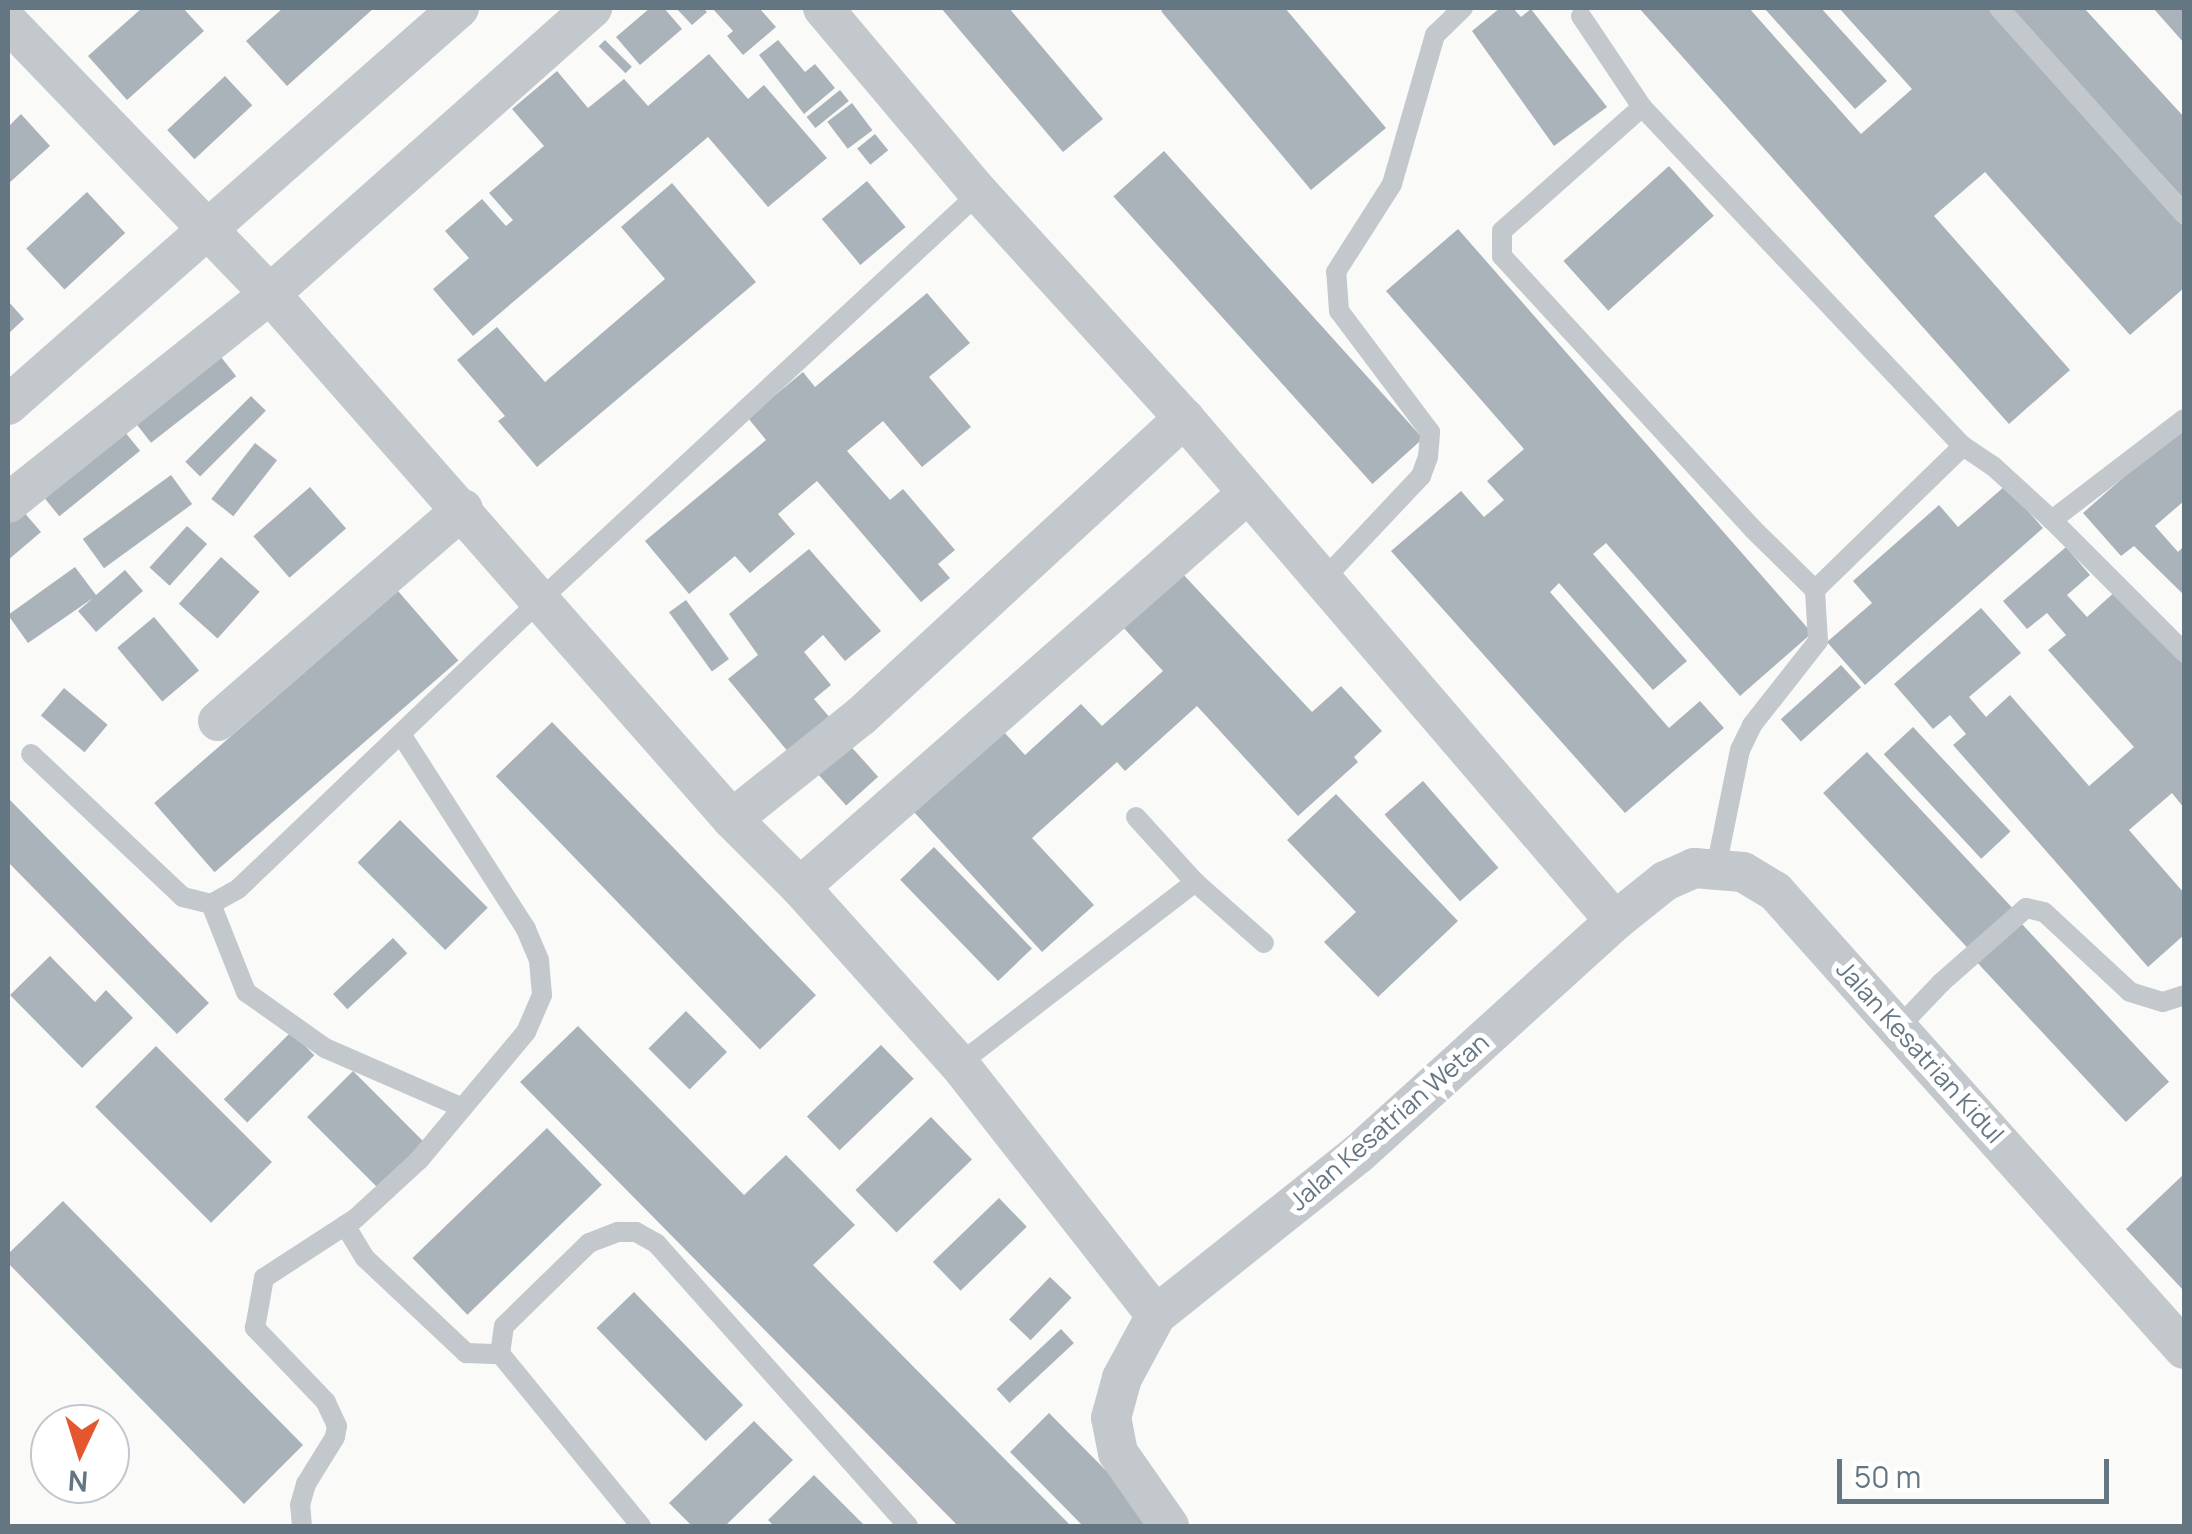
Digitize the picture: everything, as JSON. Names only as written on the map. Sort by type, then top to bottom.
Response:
[{"type":"street","points":[[8,404],[206,226],[459,8]]},
{"type":"street","points":[[8,503],[270,294],[592,8]]},
{"type":"street","points":[[823,8],[979,193],[1184,418],[1616,922],[1666,882],[1694,868],[1716,868]]},
{"type":"street","points":[[8,22],[270,294],[732,818],[800,887],[959,1064],[1156,1315],[1122,1378],[1111,1418],[1118,1453],[1169,1526]]},
{"type":"street","points":[[732,818],[860,717],[1184,418]]},
{"type":"street","points":[[800,887],[1246,494]]},
{"type":"street","points":[[218,722],[463,509]]},
{"type":"street","name":"Jalan Kesatrian Kidul","points":[[1716,868],[1743,872],[1775,892],[2184,1349]]},
{"type":"street","name":"Jalan Kesatrian Wetan","points":[[1156,1315],[1358,1154],[1616,922]]},
{"type":"lane","points":[[1323,580],[1421,476],[1428,457],[1430,432],[1339,311],[1336,272],[1392,184],[1412,104],[1435,36],[1463,8]]},
{"type":"lane","points":[[2000,8],[2184,214]]},
{"type":"lane","points":[[1582,10],[1642,107],[1964,446],[1993,466],[2052,520],[2184,652]]},
{"type":"lane","points":[[1642,107],[1502,231],[1502,256],[1753,529],[1815,590],[1818,641],[1752,725],[1740,750],[1716,868]]},
{"type":"lane","points":[[31,754],[183,897],[211,904],[238,889],[540,600],[979,193]]},
{"type":"lane","points":[[2052,520],[2184,419]]},
{"type":"lane","points":[[1815,590],[1964,446]]},
{"type":"lane","points":[[302,1526],[300,1505],[306,1484],[337,1426],[326,1402],[256,1328],[256,1304],[264,1278],[345,1225],[419,1160],[526,1032],[542,995],[539,960],[526,929],[402,734]]},
{"type":"lane","points":[[1136,816],[1195,882],[1264,943]]},
{"type":"lane","points":[[959,1064],[1195,882]]},
{"type":"lane","points":[[211,904],[246,992],[324,1048],[463,1108]]},
{"type":"lane","points":[[1898,1028],[1942,982],[2026,908],[2044,912],[2130,992],[2163,1002],[2184,994]]},
{"type":"lane","points":[[345,1225],[366,1258],[466,1353],[500,1354]]},
{"type":"lane","points":[[640,1526],[500,1354],[504,1326],[589,1243],[618,1232],[636,1232],[656,1243],[908,1526]]},
{"type":"building","points":[[142,8],[183,8],[204,31],[127,100],[88,56]]},
{"type":"building","points":[[283,8],[374,8],[287,86],[246,41]]},
{"type":"building","points":[[650,8],[664,8],[682,29],[640,65],[616,37]]},
{"type":"building","points":[[676,8],[703,8],[707,12],[692,25]]},
{"type":"building","points":[[712,8],[759,8],[776,27],[743,55],[727,36],[733,31]]},
{"type":"building","points":[[941,8],[1009,8],[1103,119],[1063,152]]},
{"type":"building","points":[[1285,8],[1386,128],[1311,190],[1161,11]]},
{"type":"building","points":[[1500,8],[1513,8],[1521,17],[1531,9],[1607,107],[1554,146],[1472,31]]},
{"type":"building","points":[[1639,8],[1749,8],[1861,134],[1912,89],[1839,8],[1990,8],[2184,227],[2184,288],[2130,335],[1985,172],[1934,216],[2070,370],[2009,424]]},
{"type":"building","points":[[1764,8],[1821,8],[1887,81],[1855,109]]},
{"type":"building","points":[[2009,8],[2084,8],[2184,117],[2184,199]]},
{"type":"building","points":[[2153,8],[2184,8],[2184,43]]},
{"type":"building","points":[[605,40],[632,67],[626,73],[599,46]]},
{"type":"building","points":[[778,40],[805,72],[815,64],[835,88],[804,114],[759,55]]},
{"type":"building","points":[[709,54],[748,99],[764,85],[827,158],[768,207],[708,137],[473,336],[433,289],[469,258],[445,231],[482,199],[506,226],[513,220],[489,193],[544,146],[512,109],[557,71],[588,108],[624,79],[648,106]]},
{"type":"building","points":[[225,76],[252,105],[195,159],[167,130]]},
{"type":"building","points":[[840,90],[849,101],[815,128],[807,117]]},
{"type":"building","points":[[852,103],[872,130],[848,149],[827,122]]},
{"type":"building","points":[[21,114],[50,146],[8,184],[8,127]]},
{"type":"building","points":[[875,134],[888,150],[870,165],[857,148]]},
{"type":"building","points":[[1164,151],[1423,439],[1372,484],[1113,197]]},
{"type":"building","points":[[1669,166],[1714,216],[1608,311],[1563,261]]},
{"type":"building","points":[[867,181],[906,227],[860,265],[822,219]]},
{"type":"building","points":[[672,183],[756,282],[537,467],[498,421],[505,416],[457,360],[497,327],[545,382],[665,279],[621,227]]},
{"type":"building","points":[[87,192],[125,233],[64,290],[26,249]]},
{"type":"building","points":[[1458,229],[1812,633],[1740,696],[1606,543],[1593,554],[1687,661],[1653,690],[1559,583],[1550,592],[1669,728],[1700,701],[1724,728],[1625,813],[1391,551],[1461,491],[1484,517],[1504,500],[1487,481],[1524,449],[1386,291]]},
{"type":"building","points":[[927,293],[970,343],[929,377],[971,427],[922,467],[883,421],[847,451],[890,500],[903,489],[955,550],[938,564],[950,578],[921,602],[817,481],[778,514],[795,534],[750,573],[735,556],[689,594],[645,541],[766,440],[748,418],[803,372],[815,387]]},
{"type":"building","points":[[8,301],[24,319],[8,334]]},
{"type":"building","points":[[214,348],[236,376],[151,443],[129,414]]},
{"type":"building","points":[[251,396],[266,411],[200,477],[185,462]]},
{"type":"building","points":[[2184,424],[2184,501],[2155,526],[2178,552],[2184,546],[2184,595],[2134,546],[2121,556],[2083,513]]},
{"type":"building","points":[[120,426],[140,451],[59,516],[39,491]]},
{"type":"building","points":[[255,443],[277,460],[233,516],[211,499]]},
{"type":"building","points":[[171,475],[192,504],[104,568],[83,539]]},
{"type":"building","points":[[2005,486],[2043,528],[1865,685],[1827,642],[1872,603],[1853,581],[1939,505],[1958,527]]},
{"type":"building","points":[[310,487],[346,529],[289,578],[253,536]]},
{"type":"building","points":[[16,503],[41,532],[8,560],[8,511]]},
{"type":"building","points":[[187,526],[207,544],[170,586],[150,568]]},
{"type":"building","points":[[2066,547],[2090,575],[2067,595],[2087,617],[2118,589],[2184,665],[2184,808],[2172,793],[2129,830],[2184,893],[2184,935],[2148,967],[1953,745],[1966,734],[1950,715],[1933,729],[1894,684],[1981,608],[2021,653],[1969,697],[1986,717],[2010,695],[2089,786],[2134,747],[2048,650],[2066,635],[2047,613],[2027,629],[2003,601]]},
{"type":"building","points":[[809,549],[881,631],[845,661],[823,635],[804,652],[831,685],[814,699],[831,719],[789,753],[728,679],[758,655],[729,614]]},
{"type":"building","points":[[221,557],[260,592],[217,639],[179,604]]},
{"type":"building","points":[[75,567],[96,595],[125,570],[143,591],[96,632],[78,611],[93,598],[28,643],[8,615]]},
{"type":"building","points":[[1180,571],[1312,712],[1341,686],[1382,731],[1354,757],[1358,762],[1298,816],[1197,706],[1125,771],[1117,762],[1032,838],[1094,905],[1042,952],[914,812],[1003,731],[1025,755],[1081,704],[1102,726],[1163,671],[1121,625]]},
{"type":"building","points":[[398,591],[458,660],[215,872],[154,803]]},
{"type":"building","points":[[686,600],[729,659],[712,671],[669,612]]},
{"type":"building","points":[[154,617],[199,671],[162,701],[117,648]]},
{"type":"building","points":[[1841,665],[1861,687],[1801,741],[1781,719]]},
{"type":"building","points":[[64,688],[108,725],[85,752],[41,716]]},
{"type":"building","points":[[552,722],[816,995],[760,1050],[496,776]]},
{"type":"building","points":[[1913,727],[2011,832],[1981,859],[1884,754]]},
{"type":"building","points":[[846,741],[878,777],[846,805],[814,770]]},
{"type":"building","points":[[1867,752],[2014,910],[1970,951],[1823,793]]},
{"type":"building","points":[[1423,781],[1498,868],[1460,901],[1385,814]]},
{"type":"building","points":[[1336,794],[1458,921],[1378,997],[1324,942],[1356,912],[1287,840]]},
{"type":"building","points":[[8,798],[209,1003],[177,1034],[8,862]]},
{"type":"building","points":[[400,820],[488,908],[445,950],[358,862]]},
{"type":"building","points":[[934,847],[1032,948],[998,981],[900,880]]},
{"type":"building","points":[[2021,923],[2169,1082],[2126,1122],[1978,963]]},
{"type":"building","points":[[393,938],[407,953],[347,1009],[333,994]]},
{"type":"building","points":[[50,956],[95,1002],[106,990],[133,1018],[82,1068],[10,995]]},
{"type":"building","points":[[686,1011],[727,1052],[690,1089],[649,1048]]},
{"type":"building","points":[[578,1026],[744,1195],[786,1155],[855,1225],[813,1265],[1071,1526],[958,1526],[520,1082]]},
{"type":"building","points":[[291,1032],[314,1055],[247,1123],[224,1099]]},
{"type":"building","points":[[881,1045],[914,1079],[840,1150],[807,1117]]},
{"type":"building","points":[[156,1046],[272,1162],[211,1223],[95,1107]]},
{"type":"building","points":[[353,1071],[424,1142],[378,1188],[307,1117]]},
{"type":"building","points":[[931,1117],[972,1159],[896,1232],[855,1190]]},
{"type":"building","points":[[547,1128],[602,1185],[467,1315],[412,1258]]},
{"type":"building","points":[[2184,1174],[2184,1291],[2126,1229]]},
{"type":"building","points":[[999,1198],[1027,1227],[961,1291],[933,1262]]},
{"type":"building","points":[[63,1201],[303,1445],[244,1504],[8,1263],[8,1254]]},
{"type":"building","points":[[1050,1277],[1072,1298],[1031,1340],[1009,1319]]},
{"type":"building","points":[[634,1292],[743,1405],[706,1441],[597,1328]]},
{"type":"building","points":[[1061,1329],[1074,1343],[1010,1403],[997,1389]]},
{"type":"building","points":[[1049,1413],[1161,1526],[1083,1526],[1010,1452]]},
{"type":"building","points":[[754,1421],[793,1460],[725,1526],[692,1526],[669,1503]]},
{"type":"building","points":[[814,1475],[865,1526],[774,1526],[768,1520]]}]
